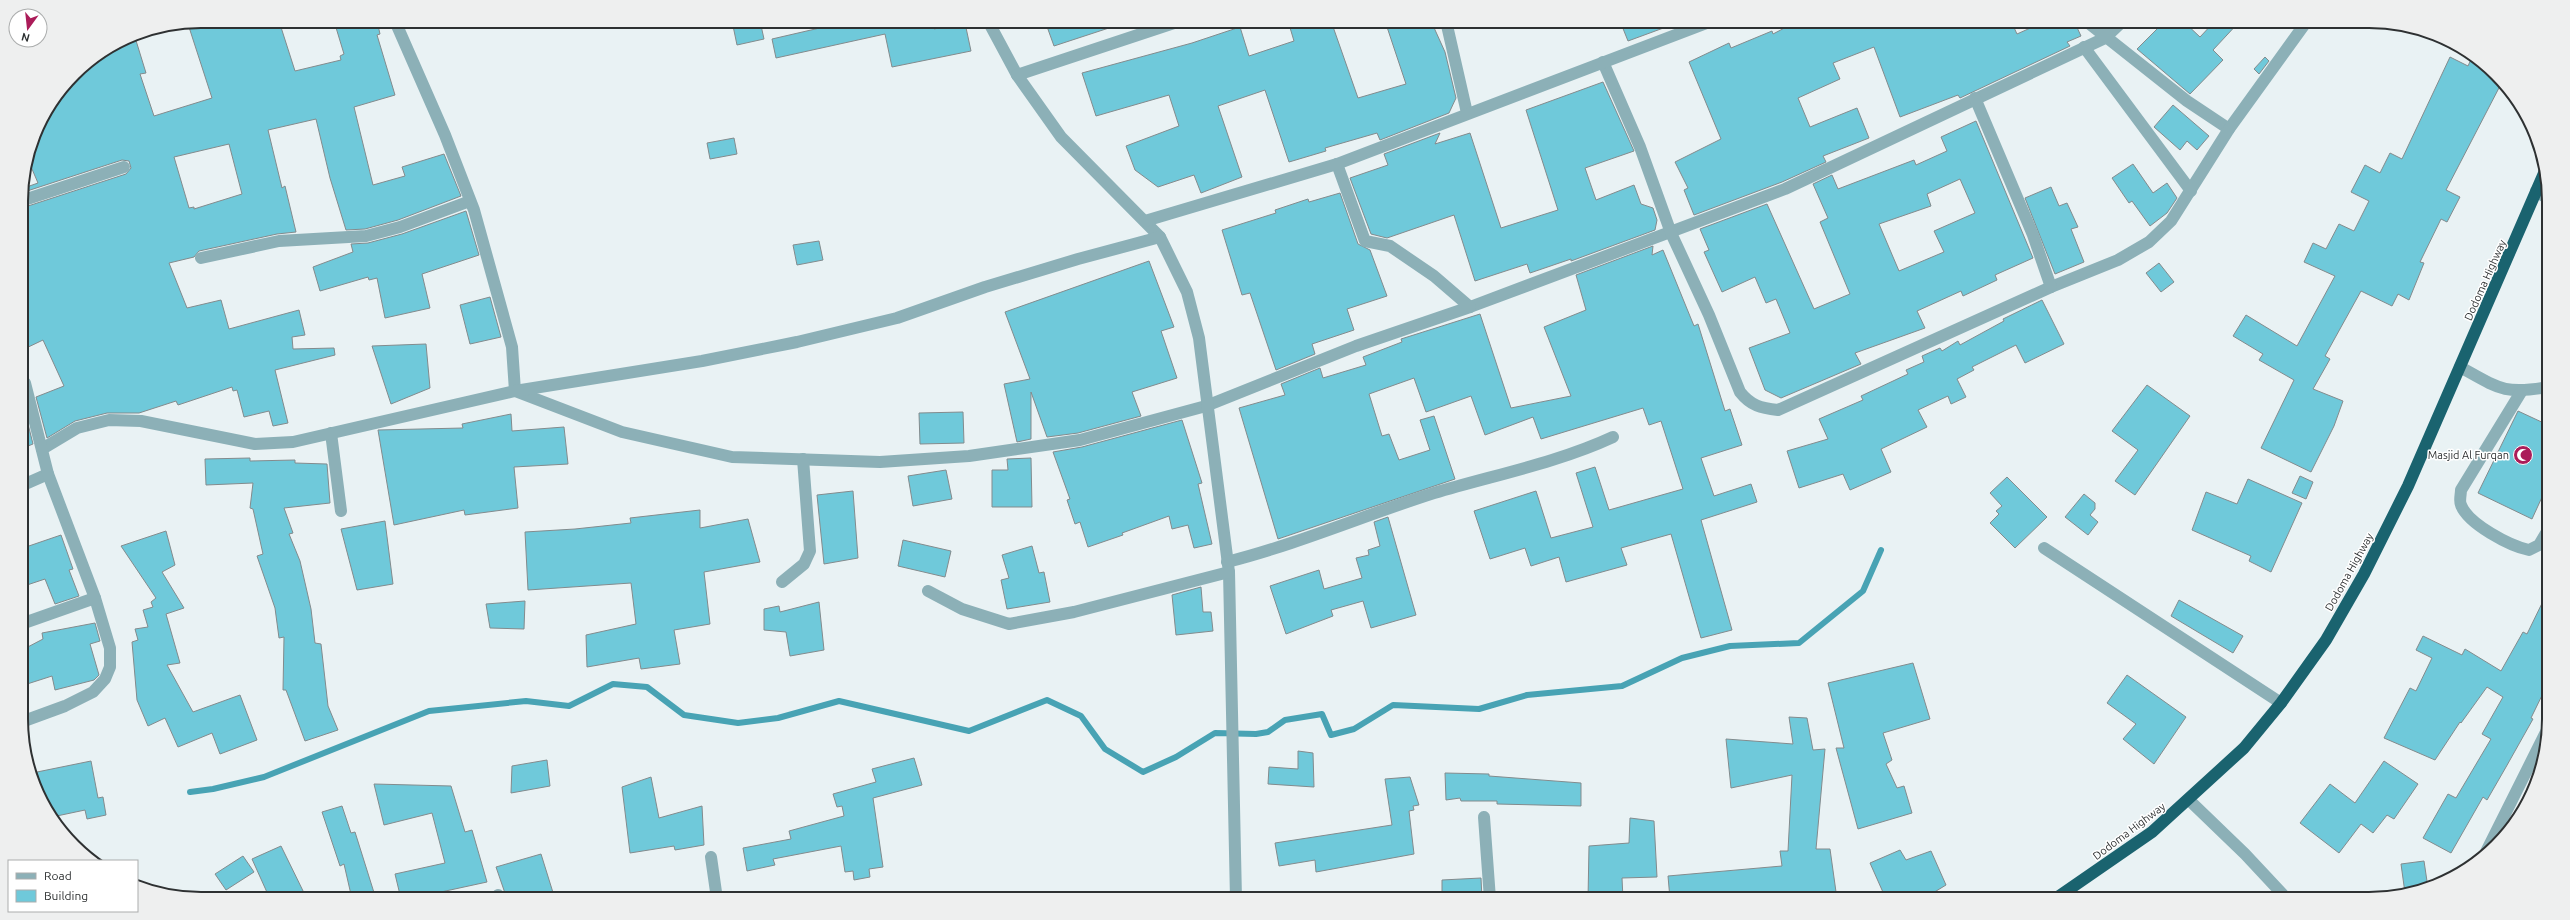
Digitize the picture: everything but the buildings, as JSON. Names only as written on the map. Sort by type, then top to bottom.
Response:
[{"type":"highway","name":"Dodoma Highway","points":[[2065,892],[2152,832],[2189,800],[2244,748],[2280,703],[2326,640],[2364,574],[2408,486],[2541,179]]},
{"type":"street","points":[[398,28],[445,135],[470,201],[512,347],[515,391]]},
{"type":"street","points":[[992,28],[1017,76],[1061,137],[1160,237],[1187,292],[1199,338],[1206,406],[1228,567],[1231,783],[1236,892]]},
{"type":"street","points":[[1017,76],[1159,28]]},
{"type":"street","points":[[1448,28],[1467,113]]},
{"type":"street","points":[[1145,221],[1337,164],[1467,113],[1693,28]]},
{"type":"street","points":[[2094,28],[2187,101],[2229,129]]},
{"type":"street","points":[[515,391],[622,432],[668,444],[732,457],[880,462],[969,456],[1080,440],[1206,406],[1356,346],[1470,307],[1521,286],[1671,233],[1785,189],[1975,98],[2105,38],[2116,28]]},
{"type":"street","points":[[1603,62],[1640,147],[1671,233],[1709,315],[1740,392],[1748,403],[1760,408],[1778,410],[2051,287],[2118,260],[2149,242],[2171,221],[2229,129],[2302,28]]},
{"type":"street","points":[[2084,47],[2191,191]]},
{"type":"street","points":[[1975,98],[2033,235],[2051,287]]},
{"type":"street","points":[[1337,164],[1365,241],[1390,246],[1434,276],[1470,307]]},
{"type":"street","points":[[28,199],[124,167]]},
{"type":"street","points":[[2536,191],[2542,194]]},
{"type":"street","points":[[201,258],[279,241],[366,236],[400,227],[470,201]]},
{"type":"street","points":[[42,449],[77,428],[109,420],[141,421],[255,444],[293,442],[515,391],[702,361],[882,322],[1078,259],[1160,237]]},
{"type":"street","points":[[2460,368],[2499,388],[2521,392],[2542,388]]},
{"type":"street","points":[[2521,392],[2461,490],[2460,504],[2466,515],[2517,547],[2529,550],[2539,545],[2542,540]]},
{"type":"street","points":[[28,395],[48,474],[94,598],[110,648],[110,667],[105,680],[92,692],[79,699],[28,719]]},
{"type":"street","points":[[331,433],[341,511]]},
{"type":"street","points":[[928,591],[962,609],[1010,624],[1074,612],[1228,567],[1407,502],[1492,475],[1583,451],[1614,437]]},
{"type":"street","points":[[782,582],[804,564],[810,551],[802,459]]},
{"type":"street","points":[[28,483],[48,474]]},
{"type":"street","points":[[2044,548],[2280,703]]},
{"type":"street","points":[[28,622],[94,598]]},
{"type":"street","points":[[2493,839],[2539,751]]},
{"type":"street","points":[[2189,800],[2280,892]]},
{"type":"street","points":[[1484,817],[1489,892]]},
{"type":"street","points":[[711,857],[716,892]]},
{"type":"waterway","points":[[190,792],[213,789],[264,777],[429,711],[526,701],[569,706],[613,684],[647,687],[684,715],[738,723],[778,718],[839,701],[969,731],[1047,700],[1081,716],[1105,749],[1143,772],[1176,757],[1215,733],[1256,734],[1268,732],[1285,720],[1322,714],[1331,735],[1354,729],[1393,705],[1479,709],[1527,695],[1622,686],[1682,658],[1730,646],[1799,643],[1863,591],[1881,550]]},
{"type":"place","name":"Masjid Al Furqan","points":[[2523,455]]}]
